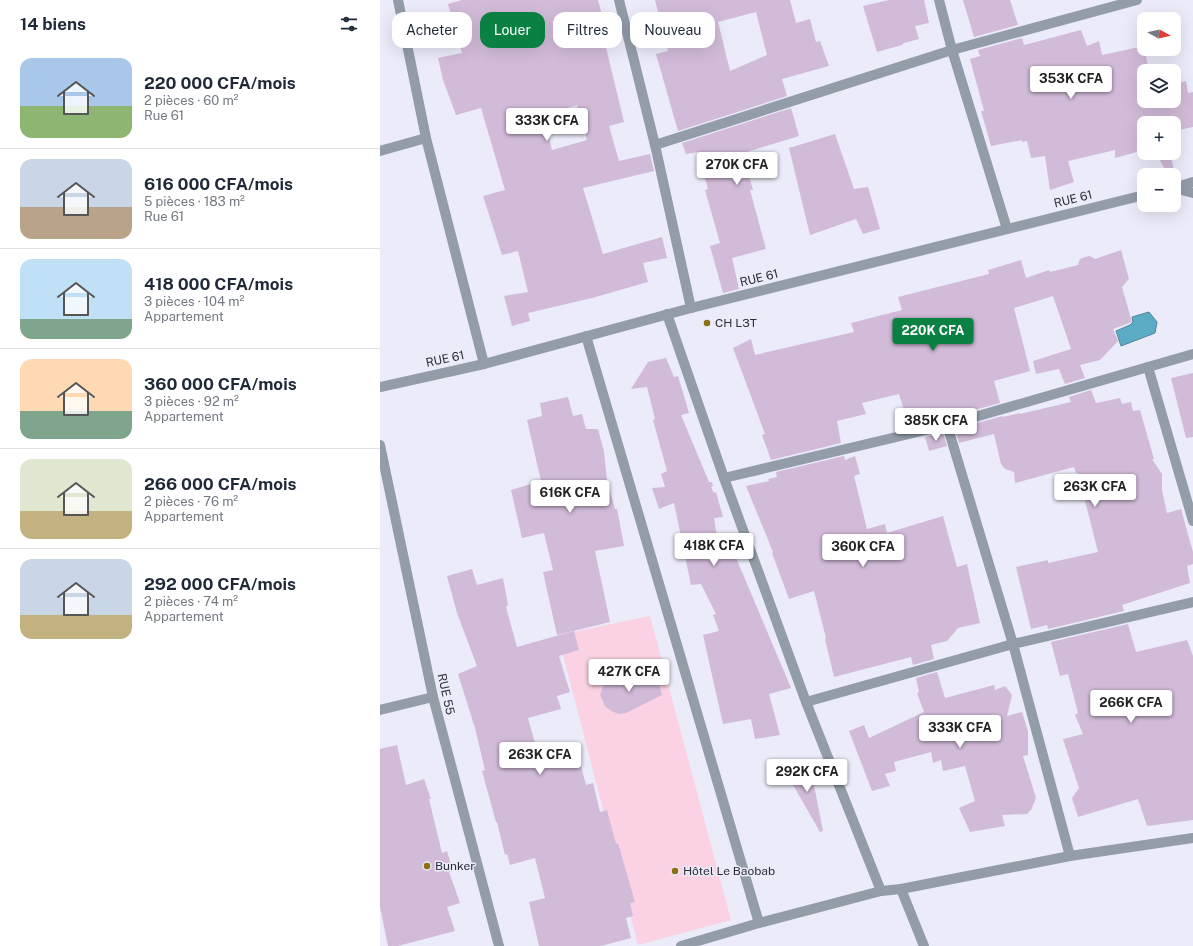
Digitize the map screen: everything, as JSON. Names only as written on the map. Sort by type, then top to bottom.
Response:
[{"type":"street","points":[[398,0],[426,138],[484,364]]},
{"type":"street","points":[[619,0],[655,145],[691,308]]},
{"type":"street","points":[[939,0],[952,50],[1006,229]]},
{"type":"street","points":[[655,145],[952,50],[1137,0]]},
{"type":"street","points":[[380,151],[426,138]]},
{"type":"street","points":[[1181,186],[1193,182]]},
{"type":"street","points":[[1181,190],[1193,193]]},
{"type":"street","name":"RUE 61","points":[[380,387],[484,364],[667,314],[1137,197]]},
{"type":"street","points":[[667,314],[724,478],[806,702],[881,891]]},
{"type":"street","points":[[586,336],[759,923]]},
{"type":"street","points":[[724,478],[947,425],[1193,354]]},
{"type":"street","points":[[1148,367],[1193,521]]},
{"type":"street","points":[[947,425],[1013,644],[1070,856]]},
{"type":"street","name":"RUE 55","points":[[380,445],[433,697],[499,946]]},
{"type":"street","points":[[806,702],[1013,644],[1193,602]]},
{"type":"street","points":[[380,710],[433,697]]},
{"type":"street","points":[[681,946],[759,923],[881,891],[902,889],[1070,856],[1193,838]]},
{"type":"street","points":[[902,889],[924,946]]},
{"type":"shaded area","points":[[650,616],[731,920],[638,945],[558,635]]},
{"type":"water","points":[[1149,312],[1157,322],[1155,333],[1121,346],[1116,331],[1130,325],[1133,322],[1132,317]]},
{"type":"building","points":[[462,0],[598,0],[601,12],[553,12],[553,48],[606,48],[624,122],[609,126],[619,161],[650,154],[654,171],[583,188],[603,254],[662,237],[667,258],[643,263],[648,282],[592,298],[528,313],[530,321],[512,326],[504,296],[528,292],[518,251],[502,255],[483,196],[505,190],[481,108],[456,115],[443,80],[438,58],[462,53],[461,48],[472,48],[472,12],[450,12],[448,4]],"holes":[[[577,105],[587,140],[552,150],[543,115]]]},
{"type":"building","points":[[655,0],[790,0],[796,23],[810,19],[816,42],[820,41],[829,66],[782,79],[787,96],[678,131],[656,54],[668,51],[667,48],[715,48],[715,12],[658,12]],"holes":[[[756,12],[767,55],[730,71],[718,22]]]},
{"type":"building","points":[[889,0],[924,0],[929,23],[915,26],[919,39],[877,52],[863,6]]},
{"type":"building","points":[[963,0],[1010,0],[1018,25],[974,37]]},
{"type":"building","points":[[1081,30],[1087,46],[1099,41],[1102,55],[1137,48],[1137,56],[1146,56],[1148,64],[1137,64],[1137,108],[1181,108],[1181,82],[1186,81],[1188,93],[1193,92],[1193,127],[1181,130],[1181,116],[1137,116],[1137,152],[1115,158],[1115,150],[1068,161],[1074,182],[1050,190],[1045,156],[1031,158],[1027,141],[1022,142],[1022,140],[991,146],[981,111],[984,111],[970,59],[980,56],[978,50],[1022,38],[1024,45]]},
{"type":"building","points":[[791,108],[799,136],[743,153],[753,190],[750,190],[766,249],[732,258],[739,289],[723,293],[710,246],[720,243],[705,190],[708,189],[698,152],[686,154],[682,143]]},
{"type":"building","points":[[835,134],[854,189],[868,187],[880,229],[863,234],[856,219],[810,235],[789,148]]},
{"type":"building","points":[[1160,160],[1172,160],[1173,168],[1164,168]]},
{"type":"building","points":[[1121,250],[1129,279],[1122,287],[1132,322],[1113,329],[1118,341],[1100,360],[1080,365],[1085,378],[1065,384],[1059,369],[1036,374],[1033,361],[1071,349],[1053,296],[1014,308],[1030,371],[994,381],[1000,403],[922,424],[920,419],[908,422],[899,394],[862,403],[866,414],[837,421],[841,443],[771,460],[762,435],[765,434],[733,348],[751,339],[755,355],[854,332],[851,323],[902,310],[898,297],[989,274],[988,270],[1021,260],[1026,278],[1049,270],[1050,272],[1078,265],[1080,259],[1085,257],[1090,256],[1095,259]]},
{"type":"building","points":[[666,358],[674,377],[678,376],[689,413],[681,415],[709,482],[712,482],[713,486],[711,487],[714,493],[716,492],[723,517],[714,518],[720,556],[734,553],[791,688],[769,694],[780,735],[755,739],[751,719],[723,724],[703,635],[719,631],[713,615],[716,614],[701,584],[691,585],[674,503],[659,509],[652,488],[665,487],[661,474],[667,471],[653,420],[655,419],[647,387],[631,389],[648,362]]},
{"type":"building","points":[[1193,373],[1193,437],[1186,438],[1171,378]]},
{"type":"building","points":[[1091,390],[1096,403],[1120,398],[1122,404],[1131,402],[1133,411],[1140,410],[1154,459],[1152,459],[1162,474],[1162,490],[1167,513],[1181,509],[1193,552],[1193,564],[1187,566],[1190,583],[1122,605],[1124,611],[1048,629],[1047,625],[1031,629],[1016,567],[1048,560],[1048,563],[1098,552],[1078,473],[1076,473],[1074,467],[1015,483],[1014,472],[1005,469],[1001,464],[994,434],[959,443],[955,429],[1003,416],[1020,414],[1071,402],[1069,397]]},
{"type":"building","points":[[568,397],[573,416],[582,414],[586,429],[598,429],[604,452],[607,480],[615,509],[617,509],[624,546],[595,551],[610,622],[557,635],[543,572],[553,570],[544,533],[522,538],[511,490],[541,481],[527,420],[542,416],[540,403]]},
{"type":"building","points":[[943,433],[947,446],[929,451],[925,437]]},
{"type":"building","points":[[844,456],[845,460],[855,456],[860,474],[854,476],[867,529],[885,524],[887,533],[943,516],[957,567],[967,564],[980,623],[958,628],[947,641],[931,645],[934,659],[913,665],[911,657],[834,677],[814,591],[789,599],[772,553],[773,552],[746,486],[769,481],[768,479],[777,477],[776,472]]},
{"type":"building","points":[[472,569],[477,585],[503,578],[508,605],[506,607],[517,647],[574,631],[579,650],[559,656],[570,692],[557,696],[561,709],[528,718],[538,754],[575,743],[586,785],[593,783],[600,812],[607,810],[616,844],[618,843],[635,902],[630,903],[633,916],[626,918],[631,938],[601,946],[539,946],[529,902],[545,898],[535,858],[510,865],[507,854],[505,855],[482,771],[485,770],[475,728],[458,674],[477,666],[457,613],[447,576]]},
{"type":"building","points":[[1128,624],[1136,652],[1187,640],[1193,656],[1193,820],[1147,826],[1138,799],[1078,817],[1072,798],[1079,788],[1063,739],[1083,734],[1075,715],[1078,713],[1068,674],[1060,676],[1051,642]]},
{"type":"building","points":[[937,672],[945,698],[994,685],[995,690],[1005,686],[1012,695],[1007,716],[1022,712],[1028,731],[1028,755],[1023,756],[1036,798],[1031,810],[1027,814],[1002,815],[1005,826],[970,832],[959,808],[975,801],[965,766],[943,771],[941,760],[933,763],[931,752],[894,762],[896,771],[885,774],[890,786],[872,791],[849,731],[864,725],[869,738],[924,712],[917,693],[919,692],[916,678]]},
{"type":"building","points":[[616,674],[631,676],[637,681],[657,677],[662,695],[626,713],[619,714],[611,711],[605,706],[600,695],[604,684],[609,678]]},
{"type":"building","points":[[397,745],[406,785],[424,779],[431,799],[429,799],[442,853],[447,851],[453,871],[449,872],[460,903],[447,907],[455,931],[398,946],[388,946],[380,907],[380,749]]},
{"type":"building","points":[[810,765],[823,831],[820,832],[788,776]]},
{"type":"place","name":"CH L3T","points":[[707,323]]},
{"type":"place","name":"Bunker","points":[[427,866]]},
{"type":"place","name":"Hôtel Le Baobab","points":[[675,871]]}]
